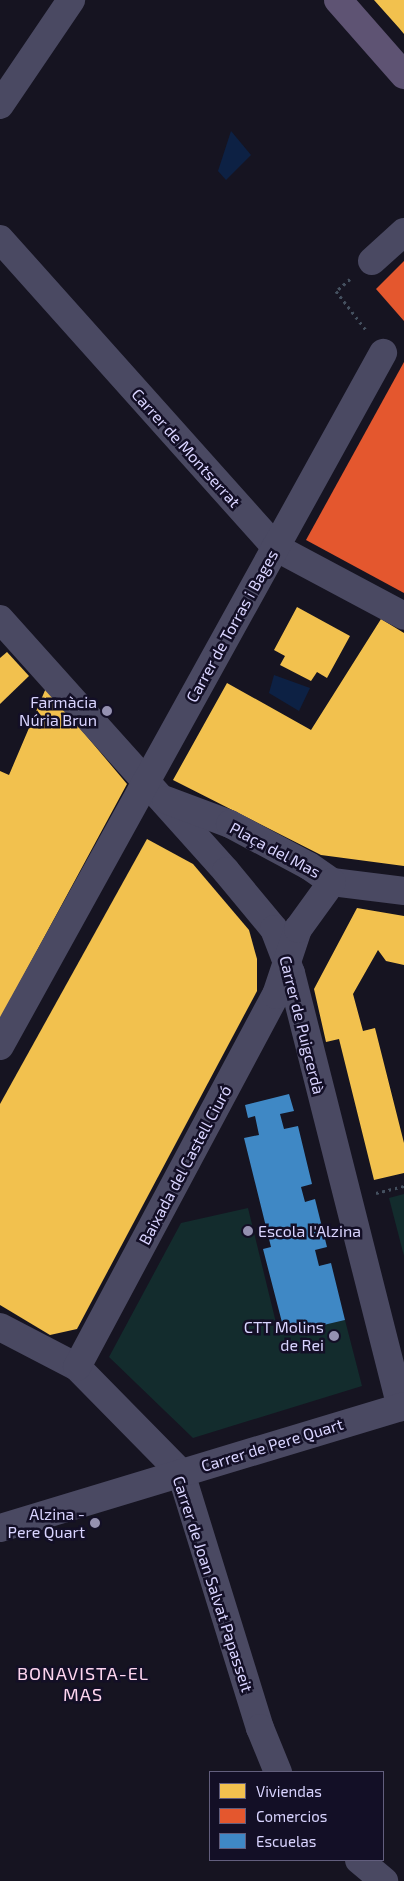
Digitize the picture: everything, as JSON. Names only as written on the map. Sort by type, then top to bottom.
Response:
[{"type":"main road","points":[[338,0],[404,76]]},
{"type":"street","points":[[0,105],[71,0]]},
{"type":"street","points":[[372,261],[404,232]]},
{"type":"street","name":"Carrer de Montserrat","points":[[0,239],[275,547],[404,616]]},
{"type":"street","name":"Carrer de Torras i Bages","points":[[0,1046],[154,791],[275,547],[383,353]]},
{"type":"street","name":"Carrer de Puigcerdà","points":[[0,619],[154,791],[274,930],[287,959],[402,1406]]},
{"type":"street","name":"Plaça del Mas","points":[[154,791],[230,824],[310,866],[332,882],[298,929],[287,959]]},
{"type":"street","points":[[332,882],[404,891]]},
{"type":"street","name":"Baixada del Castell Ciuró","points":[[77,1368],[276,995],[287,959]]},
{"type":"street","name":"Carrer de Joan Salvat Papasseit","points":[[0,1327],[77,1368],[181,1473],[260,1728],[278,1771]]},
{"type":"street","name":"Carrer de Pere Quart","points":[[0,1528],[402,1406]]},
{"type":"street","points":[[360,1861],[384,1881]]},
{"type":"path","points":[[372,261],[336,291],[383,353]]},
{"type":"green space","points":[[404,1194],[404,1256],[389,1198]]},
{"type":"green space","points":[[248,1208],[279,1335],[345,1320],[362,1386],[193,1438],[109,1357],[181,1223]]},
{"type":"water","points":[[231,131],[251,155],[226,180],[218,171]]},
{"type":"water","points":[[274,675],[310,688],[299,711],[269,693]]},
{"type":"building: Viviendas","points":[[374,0],[404,0],[404,34],[399,28]]},
{"type":"building: Viviendas","points":[[297,607],[350,636],[327,678],[317,672],[311,681],[280,665],[285,656],[274,650]]},
{"type":"building: Viviendas","points":[[381,619],[404,633],[404,866],[321,855],[173,780],[227,683],[311,730]]},
{"type":"building: Viviendas","points":[[7,652],[29,676],[0,704],[0,658]]},
{"type":"building: Viviendas","points":[[46,688],[127,784],[0,1019],[0,771],[9,775]]},
{"type":"building: Viviendas","points":[[147,839],[193,864],[249,930],[257,959],[257,991],[77,1329],[50,1335],[0,1305],[0,1104]]},
{"type":"building: Viviendas","points":[[357,908],[404,916],[404,965],[386,961],[378,950],[353,994],[363,1031],[375,1028],[404,1143],[404,1173],[374,1180],[339,1039],[326,1042],[314,989]]},
{"type":"building: Comercios","points":[[404,261],[404,321],[376,289]]},
{"type":"building: Comercios","points":[[404,362],[404,593],[306,540]]},
{"type":"building: Escuelas","name":"Escola l'Alzina","points":[[289,1094],[294,1111],[280,1114],[284,1129],[298,1126],[312,1184],[301,1187],[305,1202],[315,1199],[327,1247],[315,1250],[319,1266],[331,1263],[345,1320],[285,1334],[263,1249],[271,1247],[244,1138],[259,1135],[255,1116],[248,1118],[245,1105]]},
{"type":"place","name":"Farmàcia Núria Brun","points":[[107,711]]},
{"type":"place","name":"Escola l'Alzina","points":[[248,1231]]},
{"type":"place","name":"CTT Molins de Rei","points":[[334,1336]]},
{"type":"place","name":"Alzina - Pere Quart","points":[[95,1523]]},
{"type":"district","name":"BONAVISTA-EL MAS","points":[[83,1684]]}]
